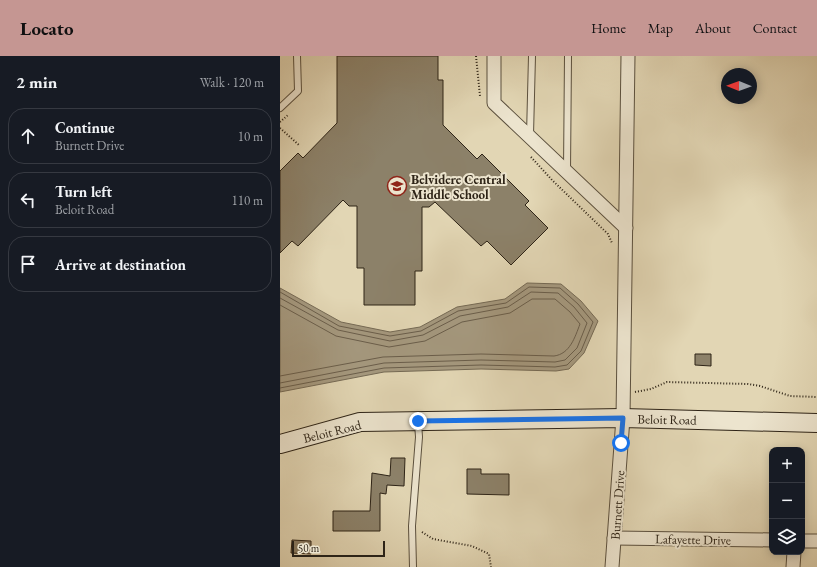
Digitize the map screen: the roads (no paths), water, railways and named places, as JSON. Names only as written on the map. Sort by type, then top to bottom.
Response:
[{"type":"main road","name":"Beloit Road","points":[[280,444],[360,422],[623,418],[817,423]]},
{"type":"street","points":[[494,56],[494,103],[626,228]]},
{"type":"street","name":"Burnett Drive","points":[[612,567],[623,418],[628,56]]},
{"type":"street","name":"Lafayette Drive","points":[[614,538],[769,540]]},
{"type":"street","points":[[805,541],[817,541]]},
{"type":"street","points":[[794,555],[794,567]]},
{"type":"lane","points":[[280,108],[298,91],[297,56]]},
{"type":"lane","points":[[530,137],[532,56]]},
{"type":"lane","points":[[566,172],[568,56]]},
{"type":"lane","points":[[413,567],[412,526],[418,421]]},
{"type":"water","points":[[527,283],[561,284],[581,301],[598,321],[584,353],[569,369],[556,371],[481,369],[384,372],[280,392],[280,288],[341,322],[390,332],[420,327],[457,307],[505,299]]},
{"type":"place","name":"Belvidere Central Middle School","points":[[397,186]]}]
